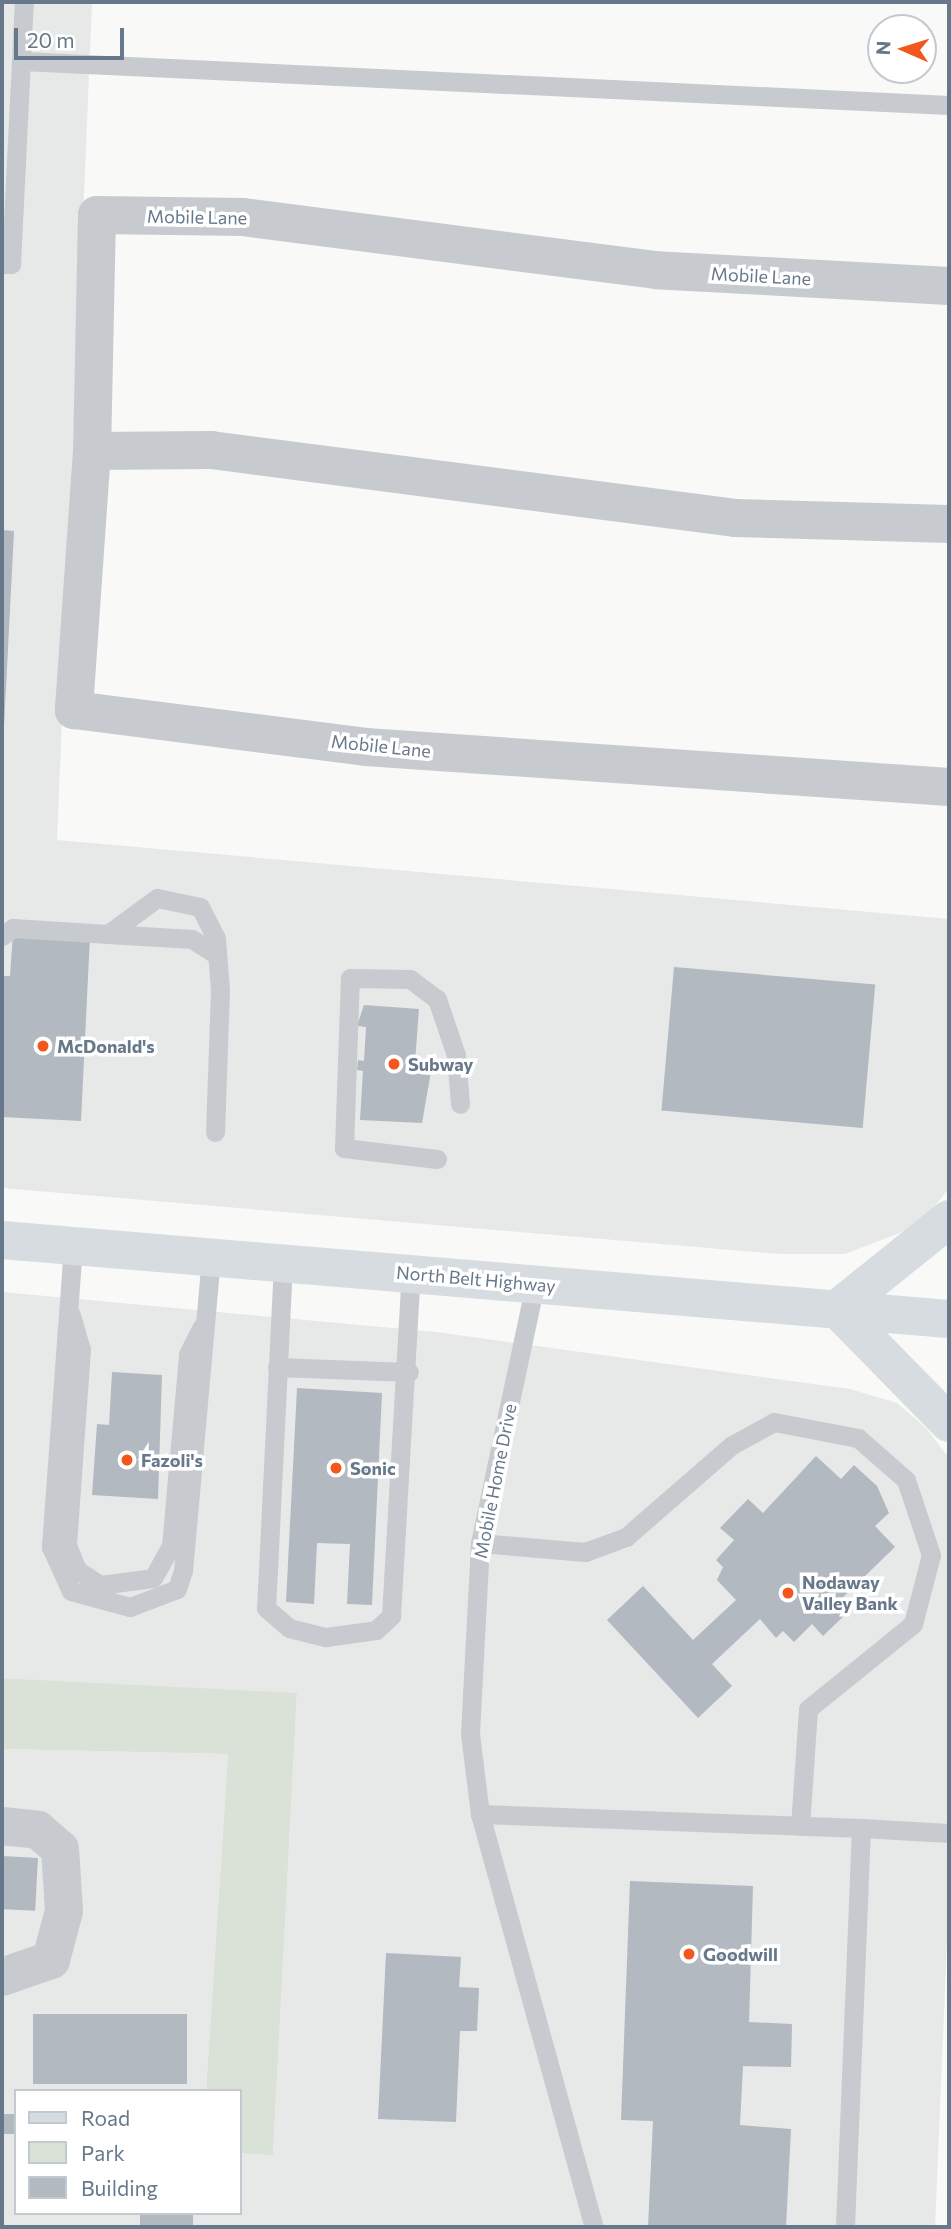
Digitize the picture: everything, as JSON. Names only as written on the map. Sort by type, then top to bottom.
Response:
[{"type":"main road","points":[[949,1219],[837,1309],[949,1423]]},
{"type":"main road","name":"North Belt Highway","points":[[2,1240],[949,1319]]},
{"type":"street","name":"Mobile Lane","points":[[949,286],[656,271],[244,217],[97,215],[92,451],[74,710],[366,747],[949,787]]},
{"type":"street","points":[[92,451],[211,450],[735,517],[949,524]]},
{"type":"street","points":[[2,1826],[38,1830],[60,1849],[64,1911],[51,1960],[2,1977]]},
{"type":"lane","points":[[2,264],[11,264],[24,2]]},
{"type":"lane","points":[[22,61],[949,104]]},
{"type":"lane","points":[[108,934],[157,898],[180,898],[200,906],[216,938],[215,1132]]},
{"type":"lane","points":[[2,936],[13,928],[192,939],[217,955]]},
{"type":"lane","points":[[437,1158],[344,1148],[350,978],[410,979],[437,999],[456,1055],[460,1104]]},
{"type":"lane","points":[[73,1246],[51,1547],[71,1591],[130,1607],[177,1589],[183,1571],[211,1257]]},
{"type":"lane","points":[[283,1263],[266,1608],[289,1628],[326,1637],[376,1630],[391,1616],[409,1372],[411,1274]]},
{"type":"lane","name":"Mobile Home Drive","points":[[536,1284],[480,1543],[470,1734],[480,1814],[594,2227]]},
{"type":"lane","points":[[68,1304],[81,1349],[67,1545],[77,1570],[100,1585],[153,1578],[171,1546],[188,1354],[206,1318]]},
{"type":"lane","points":[[277,1367],[409,1372]]},
{"type":"lane","points":[[480,1543],[585,1552],[626,1537],[732,1445],[774,1422],[858,1438],[906,1480],[931,1555],[913,1624],[808,1709],[800,1826]]},
{"type":"lane","points":[[480,1814],[949,1833]]},
{"type":"lane","points":[[845,2227],[861,1828]]},
{"type":"shaded area","points":[[2,2],[92,2],[57,840],[949,919],[949,1188],[920,1225],[845,1254],[779,1254],[2,1188]]},
{"type":"shaded area","points":[[2,1292],[436,1332],[850,1389],[897,1403],[926,1428],[949,1458],[949,1893],[935,2227],[2,2227],[2,1749],[228,1754],[206,2089],[14,2089],[14,2215],[242,2215],[242,2153],[273,2154],[297,1694],[2,1678]]},
{"type":"green space","points":[[2,1678],[297,1693],[273,2155],[242,2153],[242,2089],[206,2089],[228,1754],[2,1749]]},
{"type":"building","points":[[2,530],[14,531],[4,727],[2,727]]},
{"type":"building","name":"McDonald's","points":[[13,933],[90,936],[81,1121],[2,1117],[2,976],[10,976]]},
{"type":"building","points":[[674,967],[875,985],[863,1128],[661,1110]]},
{"type":"building","name":"Subway","points":[[364,1005],[419,1009],[415,1062],[432,1066],[422,1123],[360,1120],[363,1071],[357,1070],[358,1060],[364,1061],[366,1027],[357,1026]]},
{"type":"building","name":"Fazoli's","points":[[112,1372],[162,1375],[158,1499],[92,1495],[97,1424],[109,1425]]},
{"type":"building","name":"Sonic","points":[[297,1388],[382,1393],[372,1605],[347,1604],[350,1544],[317,1543],[314,1604],[286,1602]]},
{"type":"building","name":"Nodaway Valley Bank","points":[[816,1456],[841,1479],[854,1465],[877,1486],[889,1513],[875,1526],[895,1547],[836,1604],[846,1614],[823,1636],[812,1624],[794,1642],[783,1631],[776,1638],[760,1619],[712,1664],[732,1686],[698,1718],[607,1620],[643,1586],[693,1640],[736,1600],[717,1580],[723,1567],[716,1560],[734,1540],[720,1528],[748,1499],[763,1513]]},
{"type":"building","points":[[2,1856],[38,1858],[35,1911],[2,1909]]},
{"type":"building","name":"Goodwill","points":[[630,1881],[753,1886],[749,2022],[792,2024],[791,2067],[743,2066],[740,2125],[791,2129],[786,2227],[648,2227],[653,2121],[621,2120]]},
{"type":"building","points":[[386,1953],[461,1957],[459,1987],[479,1988],[477,2031],[460,2031],[456,2122],[378,2119]]},
{"type":"building","points":[[33,2014],[187,2014],[187,2084],[33,2084]]},
{"type":"building","points":[[2,2114],[14,2114],[14,2134],[2,2134]]},
{"type":"building","points":[[140,2215],[193,2215],[193,2227],[140,2227]]},
{"type":"place","name":"McDonald's","points":[[43,1046]]},
{"type":"place","name":"Subway","points":[[394,1064]]},
{"type":"place","name":"Fazoli's","points":[[127,1460]]},
{"type":"place","name":"Sonic","points":[[336,1468]]},
{"type":"place","name":"Nodaway Valley Bank","points":[[788,1593]]},
{"type":"place","name":"Goodwill","points":[[689,1954]]}]
